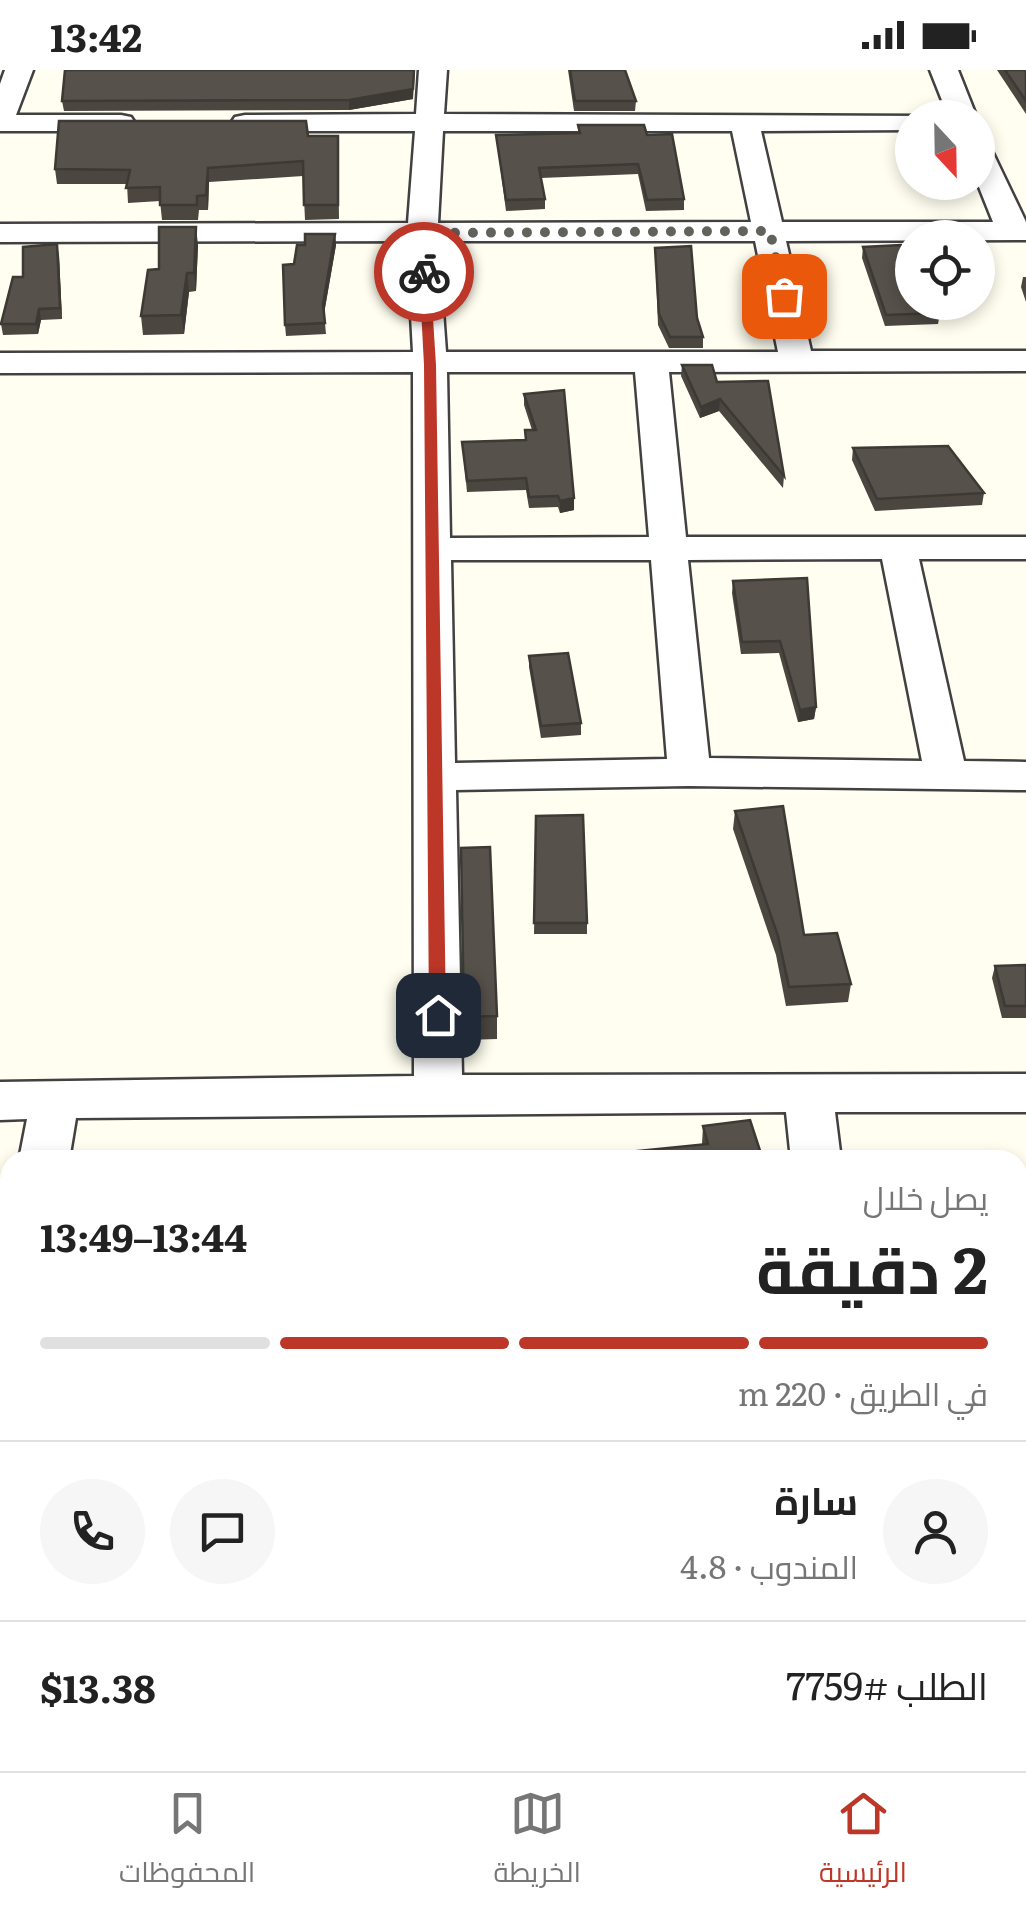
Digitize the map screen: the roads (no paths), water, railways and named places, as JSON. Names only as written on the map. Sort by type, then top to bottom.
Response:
[{"type":"street","points":[[18,70],[0,121],[156,123]]},
{"type":"street","points":[[433,70],[422,233],[430,365],[438,1094]]},
{"type":"street","points":[[944,70],[956,100]]},
{"type":"street","points":[[745,122],[797,362]]},
{"type":"street","points":[[215,123],[895,122]]},
{"type":"street","points":[[0,233],[1019,230],[995,184]]},
{"type":"street","points":[[0,363],[1026,361]]},
{"type":"street","points":[[651,364],[689,772]]},
{"type":"street","points":[[898,547],[946,776]]},
{"type":"street","points":[[433,549],[1026,548]]},
{"type":"street","points":[[435,777],[689,772],[1026,776]]},
{"type":"street","points":[[0,1101],[438,1094],[1026,1093]]},
{"type":"street","points":[[808,1094],[815,1150]]},
{"type":"street","points":[[46,1150],[55,1101]]}]
